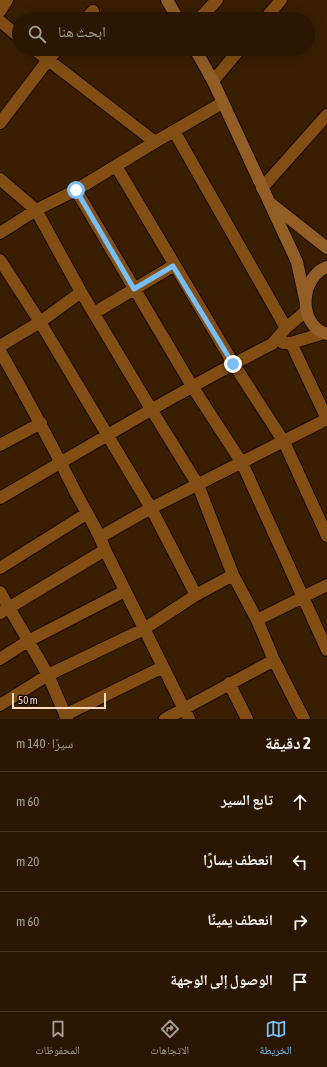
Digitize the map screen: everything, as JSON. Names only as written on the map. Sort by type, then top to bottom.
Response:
[{"type":"main road","points":[[167,0],[174,12]]},
{"type":"main road","points":[[199,56],[213,81],[222,104],[267,201],[297,262],[306,311],[313,324],[326,333]]},
{"type":"main road","points":[[267,201],[327,248]]},
{"type":"main road","points":[[305,299],[307,286],[314,275],[327,267]]},
{"type":"street","points":[[0,11],[7,0]]},
{"type":"street","points":[[206,12],[217,0]]},
{"type":"street","points":[[271,12],[281,0]]},
{"type":"street","points":[[0,22],[12,31]]},
{"type":"street","points":[[43,56],[155,142]]},
{"type":"street","points":[[0,124],[52,56]]},
{"type":"street","points":[[213,81],[234,56]]},
{"type":"street","points":[[0,233],[36,210],[76,190],[155,142],[222,104]]},
{"type":"street","points":[[262,188],[327,115]]},
{"type":"street","points":[[174,131],[286,328]]},
{"type":"street","points":[[116,166],[173,266],[233,364],[284,442],[327,536]]},
{"type":"street","points":[[0,179],[36,210],[81,292],[198,485],[233,575],[257,620],[274,660],[304,719]]},
{"type":"street","points":[[76,190],[192,386],[242,463],[327,650]]},
{"type":"street","points":[[0,260],[40,322],[107,437],[151,508],[196,595]]},
{"type":"street","points":[[94,313],[173,266]]},
{"type":"street","points":[[0,346],[40,322],[81,292]]},
{"type":"street","points":[[0,498],[107,437],[151,409],[272,344],[286,328],[306,311]]},
{"type":"street","points":[[272,344],[290,343],[326,333]]},
{"type":"street","points":[[100,537],[151,508],[327,419],[290,343]]},
{"type":"street","points":[[0,351],[41,423],[86,514],[100,537],[144,630],[187,714]]},
{"type":"street","points":[[0,445],[41,423]]},
{"type":"street","points":[[0,568],[86,514]]},
{"type":"street","points":[[4,610],[105,550]]},
{"type":"street","points":[[0,704],[48,675],[144,630],[196,595],[233,575]]},
{"type":"street","points":[[257,620],[327,585]]},
{"type":"street","points":[[0,659],[28,641],[125,591]]},
{"type":"street","points":[[0,592],[4,610],[28,641],[48,675],[66,717],[163,667]]},
{"type":"street","points":[[166,719],[187,714],[229,683],[274,660]]},
{"type":"street","points":[[229,683],[247,719]]},
{"type":"route","points":[[76,190],[134,289],[173,266],[233,364]]}]
